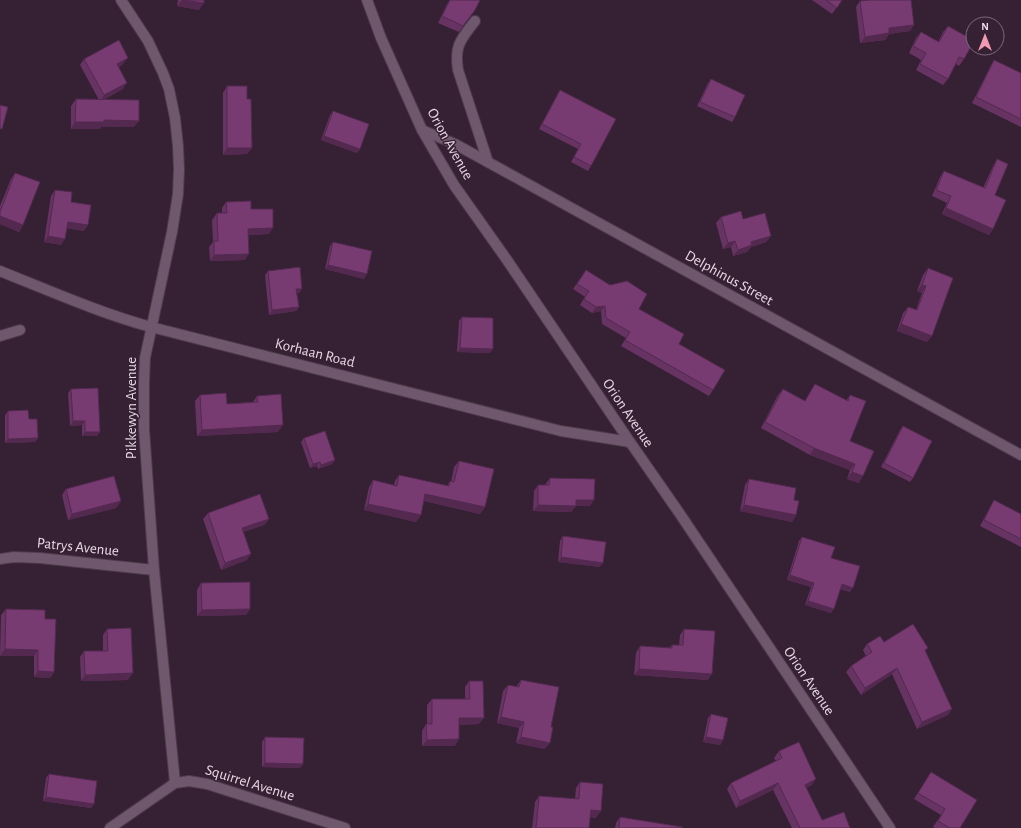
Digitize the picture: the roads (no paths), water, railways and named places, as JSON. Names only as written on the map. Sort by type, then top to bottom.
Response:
[{"type":"street","name":"Pikkewyn Avenue","points":[[122,0],[148,41],[163,73],[169,89],[175,118],[178,146],[179,169],[177,202],[145,358],[144,399],[144,429],[154,570],[175,783]]},
{"type":"street","name":"Orion Avenue","points":[[367,0],[381,38],[422,130],[454,185],[507,260],[684,520],[890,828]]},
{"type":"street","points":[[475,21],[462,38],[457,50],[456,59],[458,70],[488,162]]},
{"type":"street","name":"Delphinus Street","points":[[422,130],[455,144],[1021,455]]},
{"type":"street","name":"Korhaan Road","points":[[0,271],[89,306],[151,327],[561,431],[630,442]]},
{"type":"street","points":[[0,336],[20,330]]},
{"type":"street","name":"Patrys Avenue","points":[[0,558],[40,558],[154,570]]},
{"type":"street","name":"Squirrel Avenue","points":[[175,783],[189,781],[207,784],[345,828]]},
{"type":"street","points":[[110,828],[175,783]]}]
